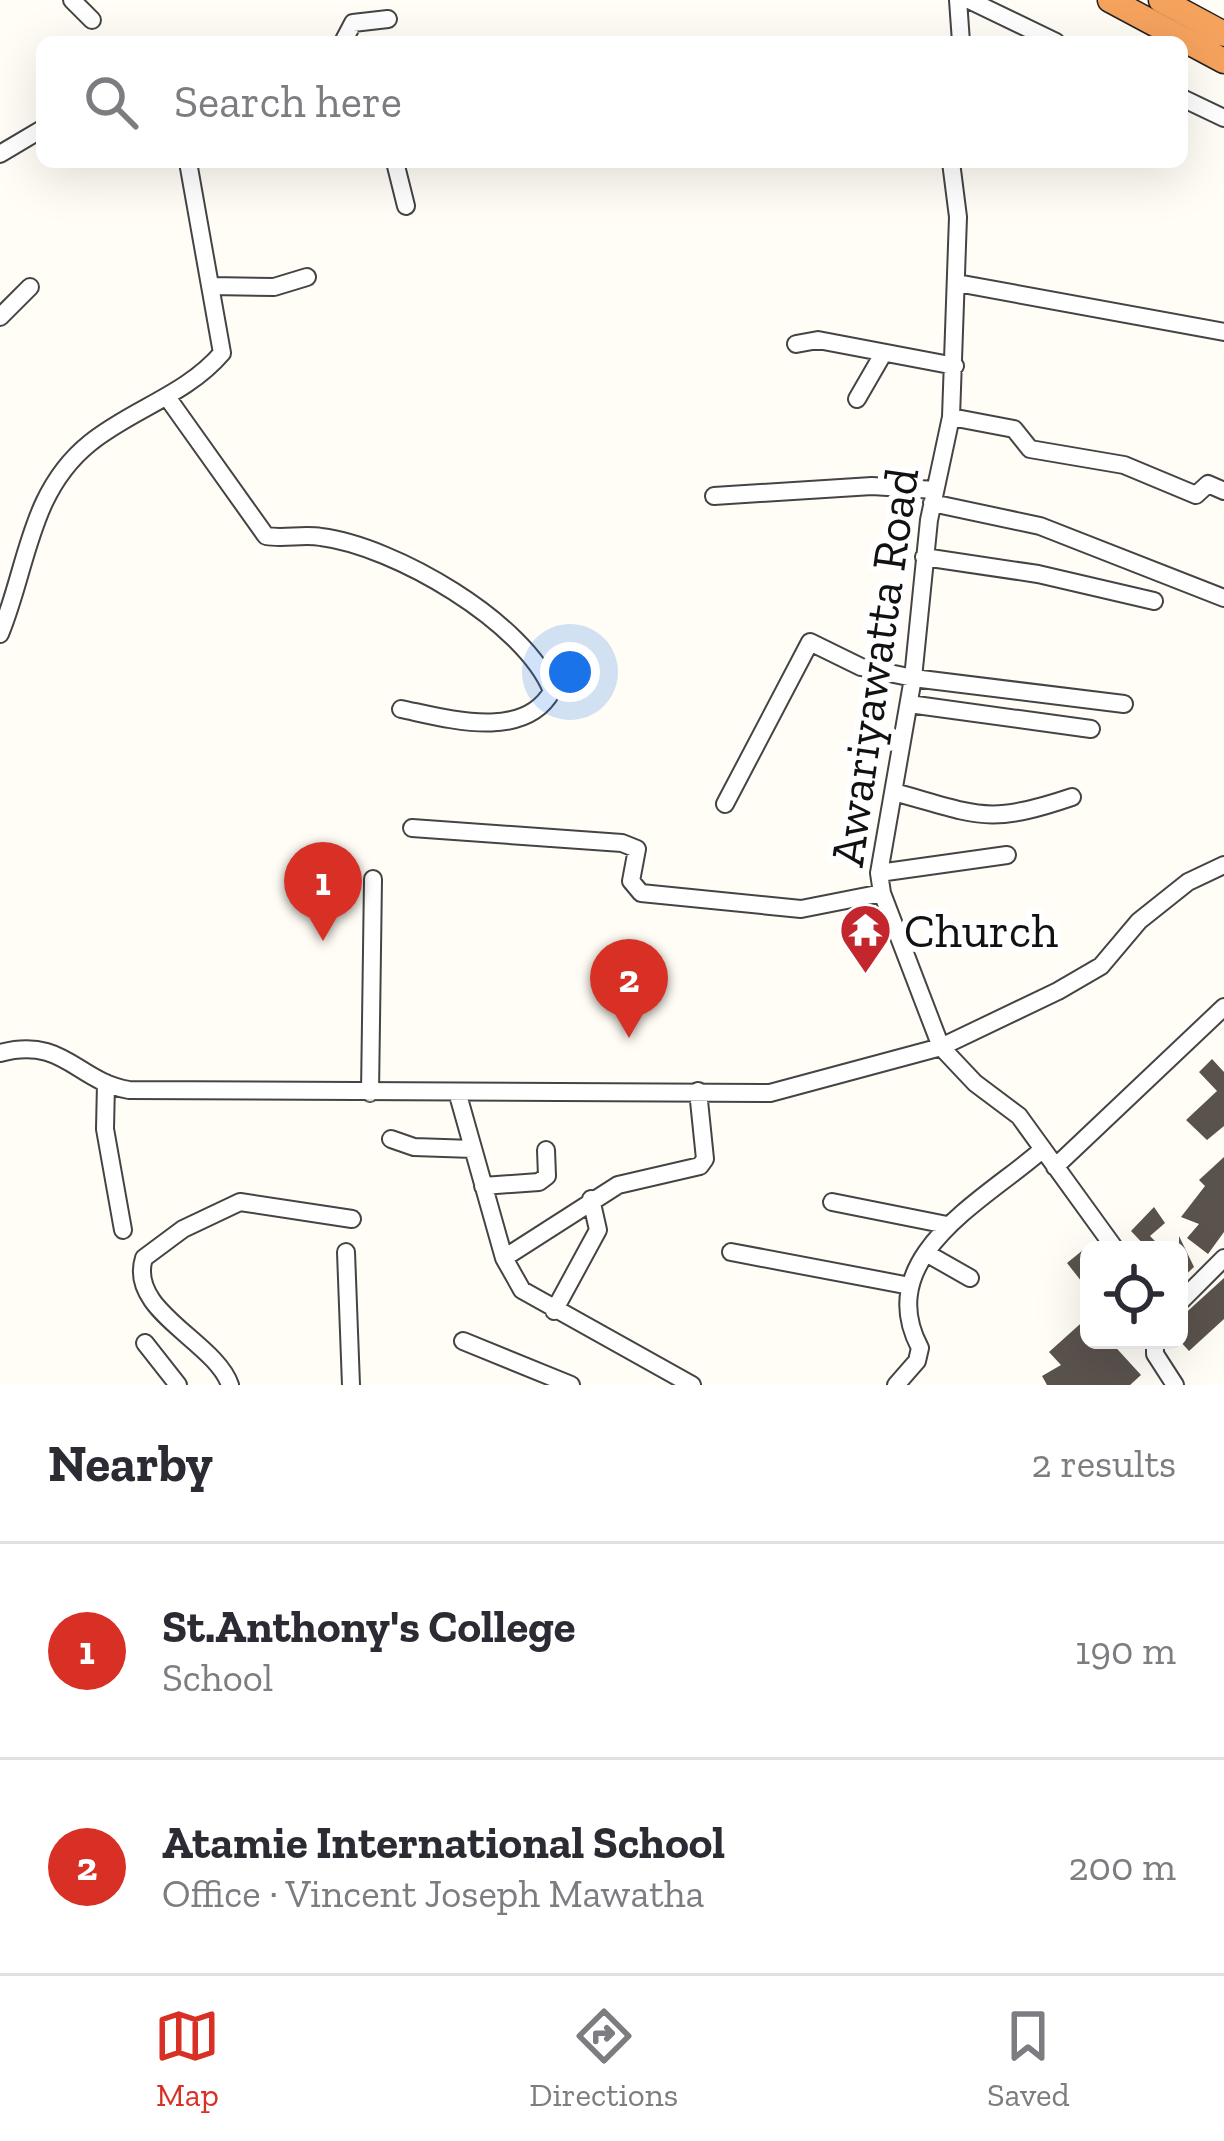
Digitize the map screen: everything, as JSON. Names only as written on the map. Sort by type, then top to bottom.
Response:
[{"type":"highway","points":[[1110,0],[1177,36]]},
{"type":"highway","points":[[1161,0],[1224,34]]},
{"type":"highway","points":[[1188,42],[1224,61]]},
{"type":"street","points":[[72,0],[92,20]]},
{"type":"street","points":[[958,0],[961,36]]},
{"type":"street","points":[[969,0],[1044,36]]},
{"type":"street","points":[[346,36],[352,23],[388,20]]},
{"type":"street","points":[[1188,101],[1224,118]]},
{"type":"street","points":[[0,154],[36,133]]},
{"type":"street","points":[[0,634],[32,523],[57,477],[91,442],[206,371],[222,353],[189,168]]},
{"type":"street","points":[[396,168],[406,206]]},
{"type":"street","name":"Awariyawatta Road","points":[[952,168],[958,217],[955,366],[924,557],[909,704],[879,873],[881,893],[941,1047],[975,1083],[1019,1116],[1109,1241]]},
{"type":"street","points":[[211,286],[274,287],[307,277]]},
{"type":"street","points":[[957,283],[1224,332]]},
{"type":"street","points":[[0,317],[30,287]]},
{"type":"street","points":[[796,344],[818,340],[955,366]]},
{"type":"street","points":[[857,399],[884,354]]},
{"type":"street","points":[[167,397],[266,536],[322,537],[416,568],[532,652],[552,691],[529,712],[491,723],[401,709]]},
{"type":"street","points":[[950,417],[1014,429],[1030,449],[1124,465],[1196,495],[1208,484],[1224,491]]},
{"type":"street","points":[[714,496],[872,486],[933,496],[1040,526],[1224,598]]},
{"type":"street","points":[[924,557],[1039,574],[1154,601]]},
{"type":"street","points":[[725,804],[810,642],[861,667],[1124,704]]},
{"type":"street","points":[[909,704],[1091,729]]},
{"type":"street","points":[[894,792],[989,818],[1017,816],[1072,797]]},
{"type":"street","points":[[412,827],[622,843],[638,849],[631,881],[641,893],[801,909],[881,893]]},
{"type":"street","points":[[879,873],[1007,855]]},
{"type":"street","points":[[0,1052],[33,1048],[57,1052],[106,1083],[129,1090],[770,1093],[941,1047],[1100,966],[1155,908],[1188,882],[1224,866]]},
{"type":"street","points":[[370,1093],[373,879]]},
{"type":"street","points":[[1055,1167],[1224,1007]]},
{"type":"street","points":[[106,1083],[105,1129],[123,1230]]},
{"type":"street","points":[[504,1258],[591,1199],[632,1180],[700,1166],[705,1159],[698,1090]]},
{"type":"street","points":[[458,1095],[504,1258],[522,1290],[692,1385]]},
{"type":"street","points":[[391,1139],[428,1148],[473,1149]]},
{"type":"street","points":[[896,1385],[917,1361],[920,1348],[907,1324],[910,1286],[926,1252],[947,1225],[1042,1149]]},
{"type":"street","points":[[483,1186],[539,1182],[547,1176],[546,1150]]},
{"type":"street","points":[[554,1311],[598,1230],[591,1199]]},
{"type":"street","points":[[230,1385],[224,1370],[179,1330],[147,1291],[144,1258],[183,1229],[240,1202],[352,1219]]},
{"type":"street","points":[[832,1202],[947,1225]]},
{"type":"street","points":[[346,1252],[352,1385]]},
{"type":"street","points":[[731,1252],[910,1286]]},
{"type":"street","points":[[926,1252],[970,1278]]},
{"type":"street","points":[[1188,1294],[1224,1258]]},
{"type":"street","points":[[463,1341],[571,1385]]},
{"type":"street","points":[[145,1343],[178,1385]]},
{"type":"street","points":[[1155,1349],[1171,1384]]},
{"type":"building","points":[[1212,1059],[1224,1072],[1224,1126],[1207,1140],[1186,1120],[1217,1091],[1199,1072]]},
{"type":"building","points":[[1224,1157],[1224,1232],[1208,1254],[1187,1238],[1199,1224],[1181,1217],[1205,1186],[1199,1180]]},
{"type":"building","points":[[1154,1207],[1165,1223],[1150,1236],[1155,1241],[1140,1241],[1131,1231]]},
{"type":"building","points":[[1080,1252],[1080,1280],[1067,1263]]},
{"type":"building","points":[[1224,1278],[1224,1319],[1189,1351],[1188,1311]]},
{"type":"building","points":[[1080,1324],[1080,1349],[1117,1349],[1141,1375],[1130,1385],[1047,1385],[1042,1376],[1061,1365],[1049,1352]]},
{"type":"place","name":"St.Anthony's College","points":[[323,941]]},
{"type":"place","name":"Church","points":[[865,976]]},
{"type":"place","name":"Atamie International School","points":[[629,1038]]}]
